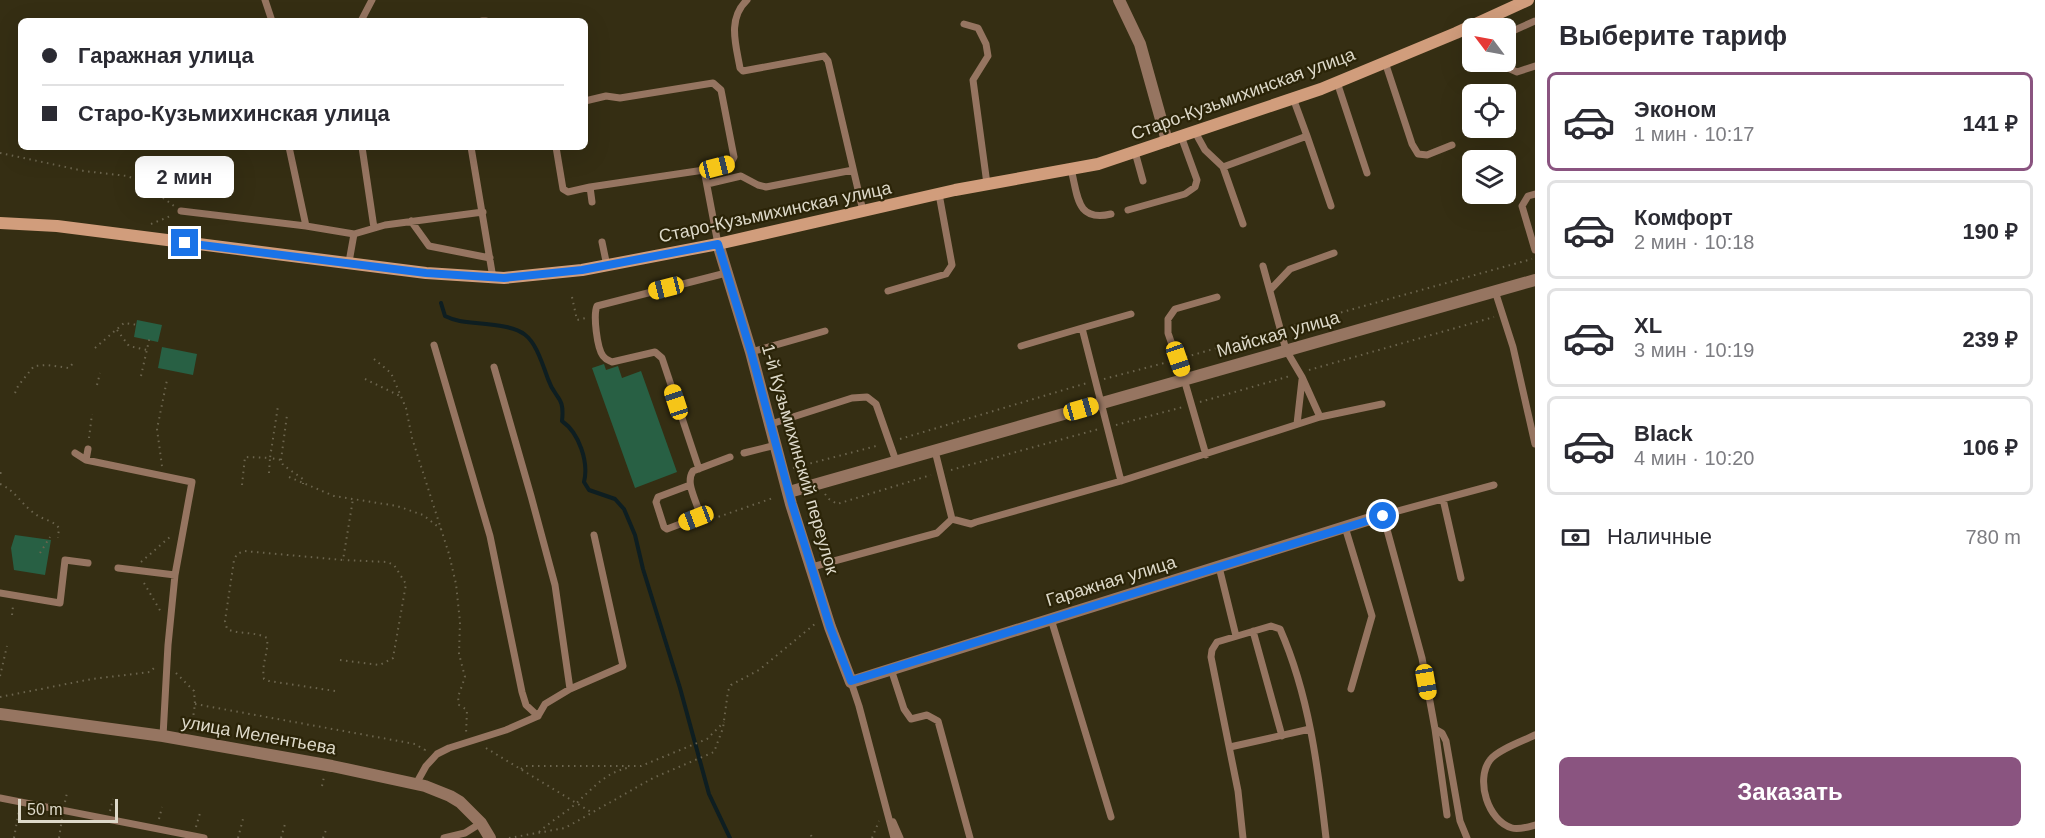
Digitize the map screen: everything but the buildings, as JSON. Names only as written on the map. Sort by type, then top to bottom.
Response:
[{"type":"main road","name":"Старо-Кузьмихинская улица","points":[[1499,18],[1528,0]]},
{"type":"main road","name":"Старо-Кузьмихинская улица","points":[[0,223],[57,226],[426,273],[493,278],[582,270],[718,244],[987,184],[1098,164],[1293,98],[1462,34]]},
{"type":"street","points":[[1119,0],[1140,44],[1167,141]]},
{"type":"street","name":"1-й Кузьмихинский переулок","points":[[718,244],[830,627],[851,681]]},
{"type":"street","name":"Майская улица","points":[[789,492],[1535,280]]},
{"type":"street","name":"Гаражная улица","points":[[851,681],[1383,516]]},
{"type":"street","name":"улица Мелентьева","points":[[0,714],[163,735],[416,784],[450,796],[468,808],[490,838]]},
{"type":"lane","points":[[265,0],[271,18]]},
{"type":"lane","points":[[363,18],[372,0]]},
{"type":"lane","points":[[747,0],[737,14],[733,30],[740,68],[743,71],[824,56],[828,61],[862,212]]},
{"type":"lane","points":[[1516,30],[1535,21]]},
{"type":"lane","points":[[963,24],[978,28],[986,44],[988,56],[974,80],[987,184]]},
{"type":"lane","points":[[1385,62],[1412,144],[1418,154],[1427,155],[1452,145]]},
{"type":"lane","points":[[1516,72],[1535,66]]},
{"type":"lane","points":[[1337,82],[1367,173]]},
{"type":"lane","points":[[556,150],[563,189],[568,192],[704,170],[730,164],[734,157],[721,90],[713,83],[620,98],[606,96],[588,100]]},
{"type":"lane","points":[[1293,98],[1331,206]]},
{"type":"lane","points":[[1195,132],[1205,150],[1223,167],[1243,224]]},
{"type":"lane","points":[[1128,210],[1149,201],[1185,194],[1195,186],[1197,180],[1181,136]]},
{"type":"lane","points":[[1223,167],[1307,136]]},
{"type":"lane","points":[[290,150],[306,226]]},
{"type":"lane","points":[[362,150],[374,228]]},
{"type":"lane","points":[[472,150],[493,278]]},
{"type":"lane","points":[[1135,152],[1143,181]]},
{"type":"lane","points":[[1071,169],[1086,213],[1092,216],[1111,214]]},
{"type":"lane","points":[[704,170],[718,244]]},
{"type":"lane","points":[[707,184],[741,176],[766,187],[853,170]]},
{"type":"lane","points":[[590,187],[592,202]]},
{"type":"lane","points":[[888,291],[946,274],[952,265],[939,194]]},
{"type":"lane","points":[[1535,194],[1528,196],[1522,206],[1535,250]]},
{"type":"lane","points":[[181,211],[354,234],[411,221],[483,212]]},
{"type":"lane","points":[[411,221],[429,246],[490,258]]},
{"type":"lane","points":[[349,262],[354,234]]},
{"type":"lane","points":[[602,242],[607,266]]},
{"type":"lane","points":[[1270,290],[1290,268],[1334,253]]},
{"type":"lane","points":[[1263,266],[1286,350],[1301,375],[1320,417]]},
{"type":"lane","points":[[699,469],[662,358],[654,352],[612,362],[606,359],[601,353],[594,313],[597,306],[726,273]]},
{"type":"lane","points":[[1495,291],[1513,347],[1535,444]]},
{"type":"lane","points":[[1206,455],[1178,359],[1168,333],[1168,319],[1175,309],[1217,297]]},
{"type":"lane","points":[[1021,346],[1131,314]]},
{"type":"lane","points":[[1082,328],[1121,481]]},
{"type":"lane","points":[[751,352],[825,331]]},
{"type":"lane","points":[[434,345],[490,536],[522,692],[526,705],[538,716]]},
{"type":"lane","points":[[494,367],[555,585],[570,689]]},
{"type":"lane","points":[[1298,424],[1301,375]]},
{"type":"lane","points":[[771,424],[852,398],[867,397],[876,404],[896,461]]},
{"type":"lane","points":[[952,519],[971,524],[1206,455],[1320,417],[1382,404]]},
{"type":"lane","points":[[744,453],[776,445]]},
{"type":"lane","points":[[86,460],[88,449]]},
{"type":"lane","points":[[935,451],[952,519]]},
{"type":"lane","points":[[75,453],[86,460],[192,482],[175,575],[163,735]]},
{"type":"lane","points":[[690,485],[658,497],[656,502],[664,527],[667,529],[696,518],[699,512],[690,485],[690,476],[693,471],[730,457]]},
{"type":"lane","points":[[1448,815],[1422,658],[1383,516],[1494,485]]},
{"type":"lane","points":[[1443,499],[1461,578]]},
{"type":"lane","points":[[812,567],[937,533],[952,519]]},
{"type":"lane","points":[[1345,527],[1372,616],[1351,689]]},
{"type":"lane","points":[[416,784],[426,766],[437,754],[466,742],[506,730],[538,716],[545,704],[570,689],[623,666],[594,536]]},
{"type":"lane","points":[[0,593],[60,603],[65,560],[88,563]]},
{"type":"lane","points":[[1219,567],[1236,636]]},
{"type":"lane","points":[[118,568],[175,575]]},
{"type":"lane","points":[[1051,619],[1112,818]]},
{"type":"lane","points":[[1243,838],[1238,791],[1211,657],[1217,642],[1271,626],[1280,629],[1294,661],[1316,756],[1326,838]]},
{"type":"lane","points":[[1253,631],[1282,736]]},
{"type":"lane","points":[[891,669],[904,709],[911,719],[927,715],[938,721],[970,838]]},
{"type":"lane","points":[[851,681],[894,838]]},
{"type":"lane","points":[[1230,747],[1310,729]]},
{"type":"lane","points":[[1435,729],[1442,733],[1446,741],[1460,821],[1467,838]]},
{"type":"lane","points":[[1535,735],[1491,758],[1484,770],[1484,786],[1491,810],[1503,824],[1515,829],[1535,825]]},
{"type":"lane","points":[[0,798],[204,838]]},
{"type":"lane","points":[[885,807],[900,838]]},
{"type":"lane","points":[[444,838],[465,833],[481,823]]},
{"type":"path","points":[[0,153],[84,171],[128,176],[158,187],[162,197],[181,211]]},
{"type":"path","points":[[148,225],[181,211]]},
{"type":"path","points":[[783,471],[1535,258]]},
{"type":"path","points":[[572,297],[577,320]]},
{"type":"path","points":[[820,483],[829,499],[837,504],[940,472],[1301,375],[1503,315]]},
{"type":"path","points":[[95,348],[124,323],[138,325]]},
{"type":"path","points":[[117,330],[129,346],[147,350]]},
{"type":"path","points":[[141,376],[150,336]]},
{"type":"path","points":[[374,359],[391,373],[401,396],[449,554],[460,622],[459,654],[465,677],[458,697],[459,705],[467,711],[466,742]]},
{"type":"path","points":[[15,393],[34,366],[69,368],[74,362]]},
{"type":"path","points":[[97,384],[100,373]]},
{"type":"path","points":[[365,379],[401,396]]},
{"type":"path","points":[[164,475],[157,429],[166,381]]},
{"type":"path","points":[[269,473],[278,406]]},
{"type":"path","points":[[88,449],[92,414]]},
{"type":"path","points":[[287,416],[281,460],[283,465],[303,479],[303,484]]},
{"type":"path","points":[[242,485],[245,456],[281,460]]},
{"type":"path","points":[[289,477],[334,496],[397,506],[423,516],[441,529]]},
{"type":"path","points":[[0,484],[8,487],[33,513],[56,523],[59,528],[58,538]]},
{"type":"path","points":[[699,512],[715,518],[773,498]]},
{"type":"path","points":[[343,560],[353,499]]},
{"type":"path","points":[[132,570],[186,524]]},
{"type":"path","points":[[40,553],[50,537]]},
{"type":"path","points":[[335,691],[264,679],[262,670],[267,638],[259,634],[234,632],[227,629],[225,621],[234,560],[237,554],[244,551],[387,562],[394,565],[406,584],[393,658],[380,665],[340,660]]},
{"type":"path","points":[[144,583],[170,623]]},
{"type":"path","points":[[509,838],[565,828],[653,778],[714,752],[724,722],[728,691],[731,685],[759,670],[820,620]]},
{"type":"path","points":[[0,676],[6,648],[2,649]]},
{"type":"path","points":[[0,697],[92,679],[150,672],[168,654]]},
{"type":"path","points":[[167,665],[194,691],[192,725]]},
{"type":"path","points":[[195,704],[415,744],[425,750],[421,755]]},
{"type":"path","points":[[539,833],[576,803],[599,780],[617,770],[641,766],[704,740],[724,722]]},
{"type":"path","points":[[481,745],[592,813]]},
{"type":"path","points":[[521,769],[525,766],[637,766]]},
{"type":"path","points":[[322,786],[324,776]]},
{"type":"path","points":[[14,838],[20,802]]},
{"type":"path","points":[[59,838],[63,810]]},
{"type":"path","points":[[194,836],[200,813]]},
{"type":"path","points":[[238,838],[243,819]]},
{"type":"path","points":[[281,838],[285,824]]},
{"type":"path","points":[[323,838],[326,831]]},
{"type":"green space","points":[[137,320],[162,325],[158,342],[134,337]]},
{"type":"green space","points":[[162,347],[197,354],[193,375],[158,368]]},
{"type":"green space","points":[[604,364],[606,370],[618,366],[622,378],[641,371],[677,472],[635,488],[592,368]]},
{"type":"green space","points":[[15,535],[51,540],[45,575],[14,570],[11,548]]},
{"type":"waterway","points":[[441,303],[445,316],[449,318],[517,330],[531,341],[537,350],[551,386],[561,402],[562,421],[578,440],[584,457],[584,482],[589,490],[615,499],[624,509],[635,535],[709,794],[730,838]]},
{"type":"route","points":[[185,243],[426,273],[504,278],[582,270],[718,244],[751,352],[792,504],[830,627],[851,681],[1383,516]]}]
